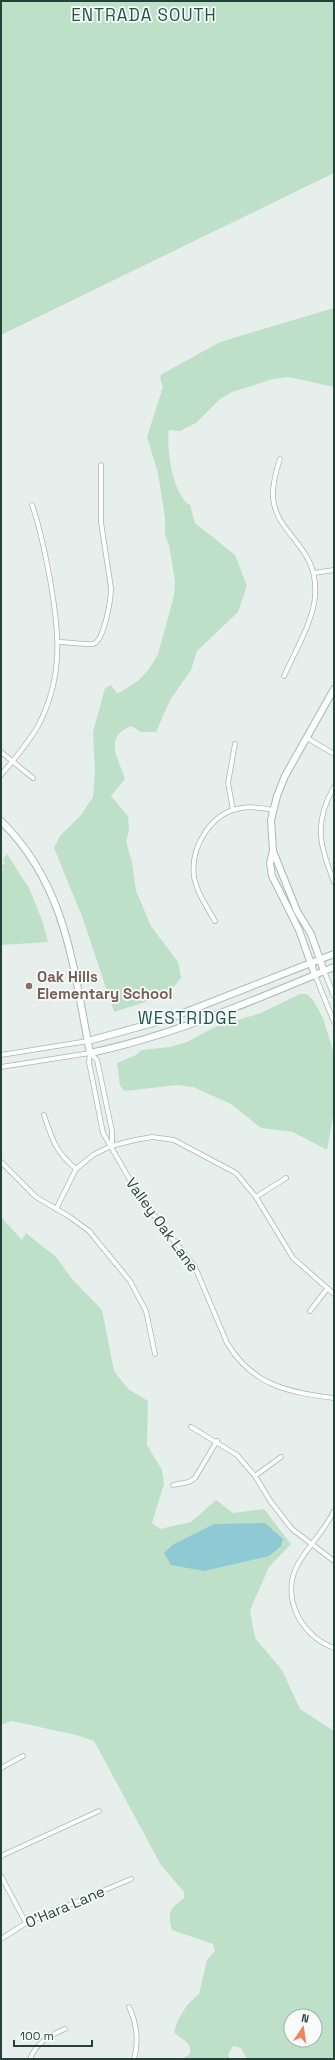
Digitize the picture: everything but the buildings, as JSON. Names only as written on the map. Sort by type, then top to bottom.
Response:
[{"type":"street","points":[[280,459],[273,487],[275,509],[279,518],[308,556],[314,573],[315,585],[314,606],[284,676]]},
{"type":"street","points":[[59,642],[92,644],[97,642],[102,636],[111,598],[111,588],[101,522],[101,465]]},
{"type":"street","points":[[1,775],[38,726],[46,709],[56,673],[59,642],[57,617],[43,542],[32,505]]},
{"type":"street","points":[[314,573],[334,570]]},
{"type":"street","points":[[334,689],[285,776],[273,810],[271,837],[273,851],[297,911],[311,934],[334,996]]},
{"type":"street","points":[[307,738],[334,754]]},
{"type":"street","points":[[234,810],[228,783],[235,744]]},
{"type":"street","points":[[1,752],[33,778]]},
{"type":"street","points":[[334,787],[322,814],[320,838],[322,851],[334,882]]},
{"type":"street","points":[[215,920],[196,886],[194,876],[194,860],[198,844],[209,827],[218,819],[234,810],[252,807],[273,810]]},
{"type":"street","points":[[1,821],[20,841],[38,868],[56,904],[67,938],[90,1053]]},
{"type":"street","points":[[273,851],[270,863],[272,876],[299,930],[334,1022]]},
{"type":"street","points":[[1,1055],[88,1041],[138,1029],[191,1011],[334,954]]},
{"type":"street","points":[[1,1067],[90,1053],[141,1040],[203,1020],[334,967]]},
{"type":"street","name":"Valley Oak Lane","points":[[90,1053],[89,1062],[103,1133],[112,1146],[131,1184],[141,1199],[195,1267],[227,1344],[241,1363],[262,1380],[279,1388],[334,1398]]},
{"type":"street","name":"Valley Oak Lane","points":[[90,1053],[97,1060],[112,1131],[112,1146]]},
{"type":"street","points":[[44,1115],[55,1146],[60,1154],[76,1169]]},
{"type":"street","points":[[56,1209],[76,1169],[93,1155],[112,1146],[152,1137],[174,1140],[236,1173],[256,1197],[292,1258],[334,1294]]},
{"type":"street","points":[[1,1162],[28,1190],[89,1231],[130,1281],[146,1311],[155,1354]]},
{"type":"street","points":[[256,1197],[286,1178]]},
{"type":"street","points":[[310,1311],[328,1289]]},
{"type":"street","points":[[191,1427],[217,1441],[237,1455],[255,1476],[281,1516],[292,1529],[312,1546],[334,1561]]},
{"type":"street","points":[[173,1484],[189,1482],[195,1478],[217,1441]]},
{"type":"street","points":[[255,1476],[281,1457]]},
{"type":"street","points":[[334,1511],[312,1546],[298,1564],[294,1575],[292,1598],[301,1623],[308,1632],[317,1639],[334,1648]]},
{"type":"street","points":[[1,1768],[23,1756]]},
{"type":"street","points":[[1,1856],[99,1811]]},
{"type":"street","points":[[1,1876],[26,1923]]},
{"type":"street","name":"O'Hara Lane","points":[[1,1940],[26,1923],[131,1879]]},
{"type":"street","points":[[130,2007],[136,2028],[137,2045],[134,2059]]},
{"type":"street","points":[[30,2059],[39,2045],[51,2036],[65,2029]]},
{"type":"green space","points":[[1,1],[334,1],[334,173],[1,335]]},
{"type":"green space","points":[[334,308],[334,387],[289,377],[273,379],[232,392],[220,399],[196,423],[180,431],[169,430],[168,438],[170,459],[175,482],[179,492],[184,500],[190,505],[195,523],[235,555],[247,586],[238,612],[197,651],[191,670],[170,700],[156,732],[141,732],[131,726],[117,736],[115,742],[116,756],[125,779],[111,796],[128,816],[129,831],[126,842],[132,862],[136,891],[151,926],[178,962],[181,978],[167,995],[114,1012],[83,919],[54,848],[60,836],[81,815],[93,797],[95,773],[93,732],[105,688],[111,685],[117,693],[121,692],[139,680],[149,669],[158,654],[174,596],[175,581],[169,545],[165,535],[165,518],[158,473],[147,437],[163,387],[160,378],[162,374],[220,342]]},
{"type":"green space","points":[[7,854],[29,888],[42,920],[48,942],[1,945],[1,873],[3,870],[1,867],[5,863],[3,859]]},
{"type":"green space","points":[[300,994],[307,994],[313,1000],[323,1018],[334,1054],[334,1111],[327,1150],[293,1132],[261,1128],[231,1104],[193,1087],[177,1085],[125,1091],[120,1086],[117,1063],[136,1055],[142,1050],[170,1047],[187,1042],[215,1027],[261,1013]]},
{"type":"green space","points":[[1,1217],[22,1240],[26,1233],[56,1257],[72,1279],[102,1310],[114,1371],[128,1389],[148,1401],[147,1445],[162,1470],[164,1484],[152,1523],[160,1529],[191,1522],[216,1500],[233,1513],[264,1509],[291,1544],[269,1567],[250,1610],[255,1638],[282,1670],[300,1709],[334,1731],[334,2059],[247,2059],[241,2048],[233,2046],[228,2055],[230,2059],[182,2059],[190,2054],[189,2046],[188,2043],[174,2032],[178,2020],[187,2005],[199,1994],[207,1960],[215,1951],[213,1944],[172,1930],[170,1919],[171,1911],[184,1898],[184,1892],[161,1865],[94,1741],[76,1735],[12,1721],[1,1725]]},
{"type":"water","points":[[265,1523],[283,1539],[281,1546],[269,1556],[204,1571],[171,1565],[164,1553],[174,1544],[214,1524]]},
{"type":"place","name":"Oak Hills Elementary School","points":[[29,986]]},
{"type":"district","name":"ENTRADA SOUTH","points":[[144,15]]},
{"type":"district","name":"WESTRIDGE","points":[[188,1018]]}]
